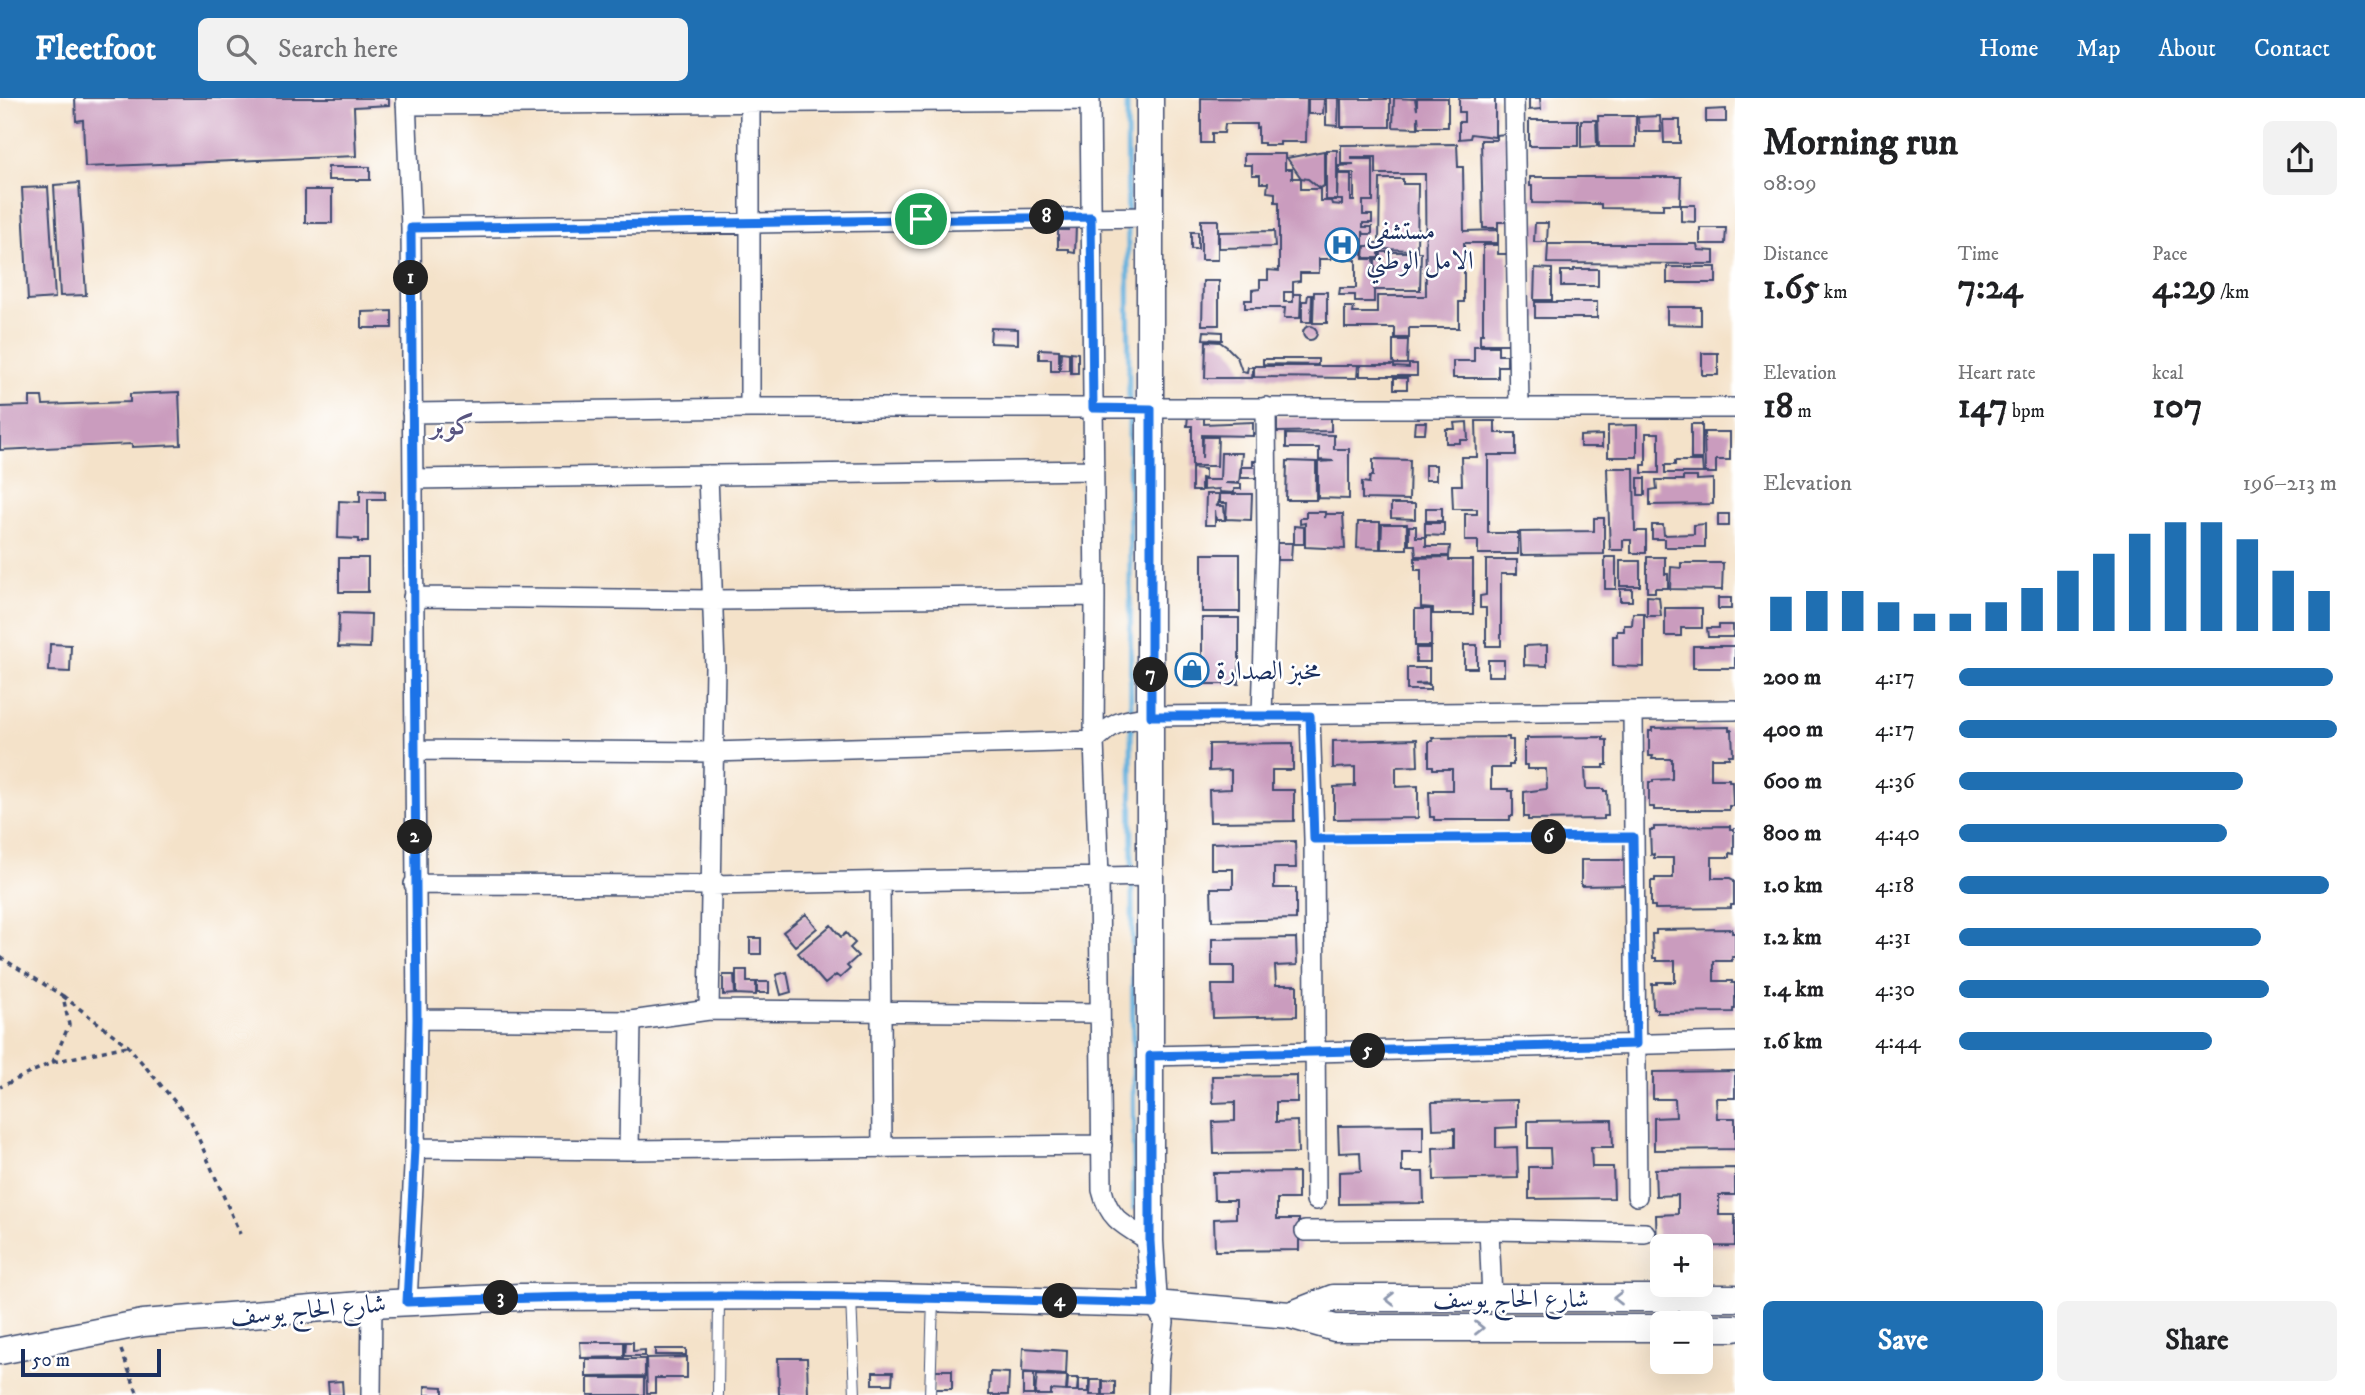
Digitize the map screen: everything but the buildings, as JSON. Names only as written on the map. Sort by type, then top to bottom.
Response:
[{"type":"main road","points":[[1150,98],[1135,216],[1151,409],[1138,718],[1138,876],[1150,1056],[1150,1241],[1154,1304]]},
{"type":"main road","name":"شارع الحاج يوسف","points":[[0,1351],[143,1323],[372,1304],[520,1297],[851,1296],[1154,1304],[1290,1315],[1335,1328],[1650,1328]]},
{"type":"main road","name":"شارع الحاج يوسف","points":[[1290,1315],[1333,1298],[1735,1298]]},
{"type":"main road","points":[[1713,1328],[1735,1328]]},
{"type":"street","points":[[1514,98],[1519,408]]},
{"type":"street","points":[[407,1302],[415,1148],[417,1019],[411,228],[406,102],[1090,99],[1096,596],[1094,741],[1099,877],[1102,1190],[1106,1207],[1121,1223],[1150,1241]]},
{"type":"street","points":[[750,100],[750,408]]},
{"type":"street","points":[[411,228],[1135,216]]},
{"type":"street","points":[[1262,716],[1267,542],[1266,407]]},
{"type":"street","points":[[412,413],[750,408],[1735,408]]},
{"type":"street","points":[[413,479],[1094,470]]},
{"type":"street","points":[[708,475],[715,667],[709,1010]]},
{"type":"street","points":[[413,597],[713,600],[1096,596]]},
{"type":"street","points":[[416,750],[713,752],[1094,741],[1110,725],[1138,718],[1735,710]]},
{"type":"street","points":[[1633,712],[1637,1196]]},
{"type":"street","points":[[1310,716],[1314,839],[1316,1200]]},
{"type":"street","points":[[414,884],[711,885],[1138,876]]},
{"type":"street","points":[[880,883],[883,1148]]},
{"type":"street","points":[[417,1019],[631,1021],[709,1010],[1100,1013]]},
{"type":"street","points":[[629,1150],[631,1021]]},
{"type":"street","points":[[1150,1056],[1735,1042]]},
{"type":"street","points":[[415,1148],[629,1150],[1102,1144]]},
{"type":"street","points":[[1489,1230],[1492,1298]]},
{"type":"street","points":[[1305,1231],[1644,1233]]},
{"type":"street","points":[[372,1304],[372,1395]]},
{"type":"street","points":[[1154,1304],[1164,1322],[1158,1395]]},
{"type":"lane","points":[[851,1296],[855,1395]]},
{"type":"lane","points":[[718,1395],[719,1297]]},
{"type":"lane","points":[[930,1395],[933,1298]]},
{"type":"path","points":[[1314,839],[1633,837]]},
{"type":"path","points":[[0,957],[62,996],[128,1046],[191,1121],[240,1234]]},
{"type":"path","points":[[53,1062],[69,1025],[62,996]]},
{"type":"path","points":[[0,1087],[53,1062],[128,1046]]},
{"type":"path","points":[[113,1328],[138,1395]]},
{"type":"waterway","points":[[1127,98],[1129,403]]},
{"type":"waterway","points":[[1129,413],[1131,715]]},
{"type":"waterway","points":[[1131,725],[1132,872]]},
{"type":"waterway","points":[[1132,882],[1134,1208]]},
{"type":"place","name":"مستشفى الامل الوطني","points":[[1342,245]]},
{"type":"place","name":"مخبز الصدارة","points":[[1192,670]]},
{"type":"district","name":"كوبر","points":[[452,424]]},
{"type":"route","points":[[1091,217],[1093,408],[1151,409],[1151,716],[1310,716],[1314,839],[1633,837],[1636,1044],[1150,1056],[1150,1241],[1154,1304],[851,1296],[520,1297],[407,1302],[415,1148],[417,1019],[411,228],[921,219],[1091,217]]}]
